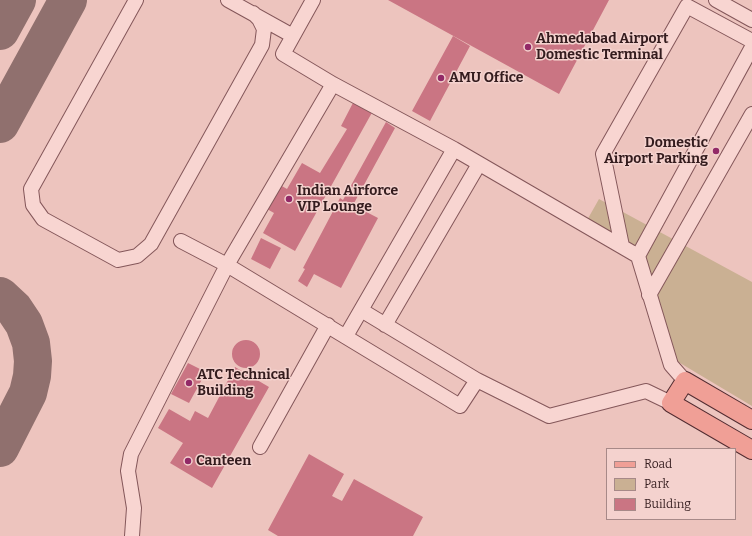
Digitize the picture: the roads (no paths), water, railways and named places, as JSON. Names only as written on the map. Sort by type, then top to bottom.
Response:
[{"type":"main road","points":[[752,420],[685,381],[671,403],[752,450]]},
{"type":"lane","points":[[136,0],[31,189],[33,205],[43,219],[118,260],[137,256],[151,244],[262,45],[264,29],[259,18],[253,14]]},
{"type":"lane","points":[[228,0],[293,36]]},
{"type":"lane","points":[[313,0],[283,54],[333,84],[454,149],[638,256],[671,365],[685,381]]},
{"type":"lane","points":[[716,0],[752,20]]},
{"type":"lane","points":[[622,246],[603,154],[687,6],[752,42]]},
{"type":"lane","points":[[638,256],[752,47]]},
{"type":"lane","points":[[132,536],[134,517],[128,471],[130,456],[227,265],[333,84]]},
{"type":"lane","points":[[649,295],[752,114]]},
{"type":"lane","points":[[346,336],[454,149]]},
{"type":"lane","points":[[385,325],[479,164]]},
{"type":"lane","points":[[181,241],[227,265],[460,406],[477,380]]},
{"type":"lane","points":[[361,310],[477,380],[549,416],[646,391],[671,403]]},
{"type":"lane","points":[[260,446],[328,325]]},
{"type":"place","name":"Ahmedabad Airport Domestic Terminal","points":[[528,47]]},
{"type":"place","name":"AMU Office","points":[[441,78]]},
{"type":"place","name":"Domestic Airport Parking","points":[[716,151]]},
{"type":"place","name":"Indian Airforce VIP Lounge","points":[[289,199]]},
{"type":"place","name":"ATC Technical Building","points":[[189,383]]},
{"type":"place","name":"Canteen","points":[[188,461]]}]
